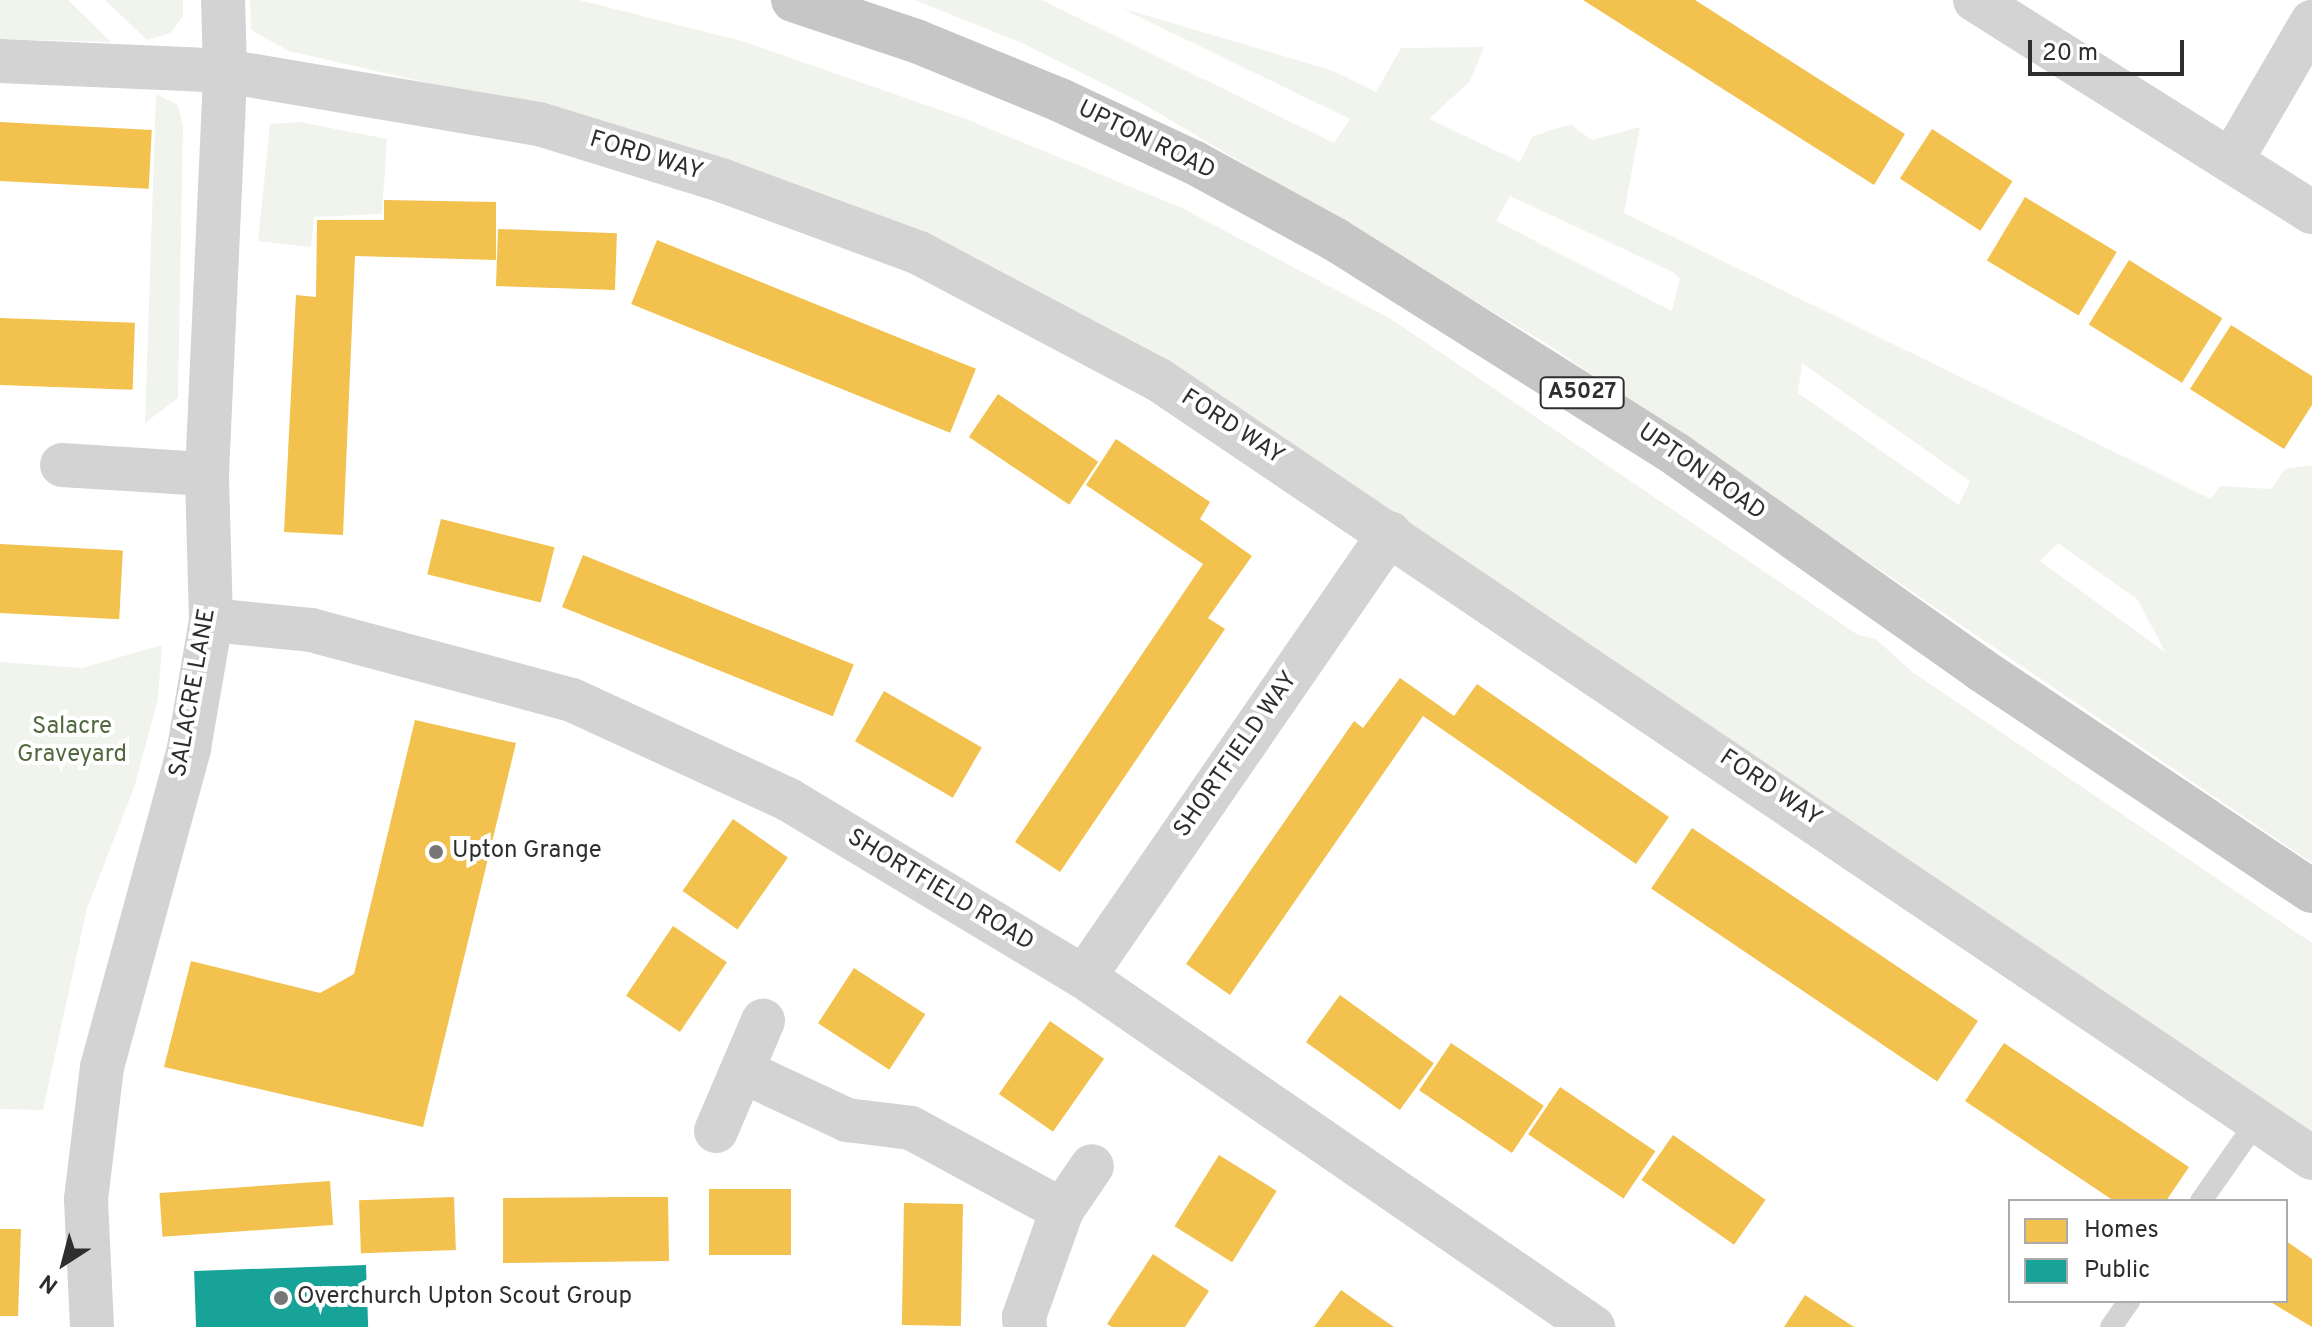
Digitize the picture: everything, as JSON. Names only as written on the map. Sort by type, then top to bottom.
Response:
[{"type":"main road","name":"UPTON ROAD","points":[[793,0],[916,41],[1060,100],[1195,163],[1336,240],[1677,455],[1980,669],[2312,891]]},
{"type":"street","name":"SALACRE LANE","points":[[92,1327],[86,1199],[102,1067],[189,748],[211,620],[207,474],[225,71],[223,0]]},
{"type":"street","points":[[1975,0],[2312,212]]},
{"type":"street","points":[[2231,161],[2312,22]]},
{"type":"street","name":"FORD WAY","points":[[0,61],[225,71],[539,124],[721,180],[919,253],[1159,380],[2312,1158]]},
{"type":"street","points":[[62,465],[207,474]]},
{"type":"street","name":"SHORTFIELD WAY","points":[[1084,977],[1390,533]]},
{"type":"street","name":"SHORTFIELD ROAD","points":[[211,620],[311,630],[572,700],[789,800],[1084,977],[1593,1327]]},
{"type":"street","points":[[716,1131],[744,1072],[763,1021]]},
{"type":"street","points":[[744,1072],[847,1120],[911,1128],[1062,1210]]},
{"type":"street","points":[[1025,1327],[1024,1317],[1062,1210],[1092,1166]]},
{"type":"lane","points":[[2202,1199],[2257,1121]]},
{"type":"lane","points":[[2111,1327],[2128,1303]]},
{"type":"green space","points":[[0,0],[68,0],[111,42],[0,39]]},
{"type":"green space","points":[[105,0],[183,0],[183,16],[171,33],[147,40]]},
{"type":"green space","points":[[250,0],[579,0],[742,41],[966,119],[1182,208],[1391,319],[1858,635],[1876,639],[1911,671],[2312,943],[2312,1142],[1208,397],[585,119],[289,51],[251,30]]},
{"type":"green space","points":[[915,0],[1042,0],[1334,143],[1350,119],[1121,8],[1331,70],[1376,92],[1401,48],[1484,47],[1470,81],[1429,119],[1520,162],[1532,137],[1557,128],[1571,125],[1592,140],[1640,127],[1624,213],[2211,499],[2220,486],[2271,489],[2285,469],[2312,465],[2312,863],[1547,344],[1140,102],[1024,44]],"holes":[[[1510,196],[1673,272],[1680,278],[1672,311],[1496,221]],[[1802,363],[1970,481],[1959,505],[1798,393]],[[2058,543],[2137,599],[2166,653],[2040,561]]]},
{"type":"green space","points":[[156,94],[178,105],[183,125],[178,398],[145,423]]},
{"type":"green space","points":[[300,122],[387,139],[382,214],[314,217],[311,247],[258,241],[270,124]]},
{"type":"green space","name":"Salacre Graveyard","points":[[162,645],[158,699],[134,788],[87,908],[43,1110],[0,1109],[0,662],[82,668]]},
{"type":"building: Homes","points":[[1583,0],[1695,0],[1905,134],[1874,185]]},
{"type":"building: Homes","points":[[0,122],[152,130],[149,189],[0,181]]},
{"type":"building: Homes","points":[[1932,129],[2013,181],[1980,231],[1900,178]]},
{"type":"building: Homes","points":[[2025,197],[2117,252],[2079,316],[1987,260]]},
{"type":"building: Homes","points":[[384,200],[496,202],[496,260],[355,256],[343,535],[284,532],[296,295],[316,297],[317,220],[384,220]]},
{"type":"building: Homes","points":[[498,229],[617,233],[615,290],[496,286]]},
{"type":"building: Homes","points":[[657,240],[976,369],[950,433],[631,304]]},
{"type":"building: Homes","points":[[2129,260],[2222,318],[2182,383],[2089,324]]},
{"type":"building: Homes","points":[[0,318],[135,323],[133,390],[0,385]]},
{"type":"building: Homes","points":[[2231,325],[2312,376],[2312,405],[2284,449],[2190,389]]},
{"type":"building: Homes","points":[[998,394],[1098,462],[1069,505],[969,437]]},
{"type":"building: Homes","points":[[1116,439],[1210,502],[1200,519],[1252,556],[1208,618],[1225,629],[1060,872],[1015,842],[1203,564],[1086,485]]},
{"type":"building: Homes","points":[[441,519],[555,547],[541,603],[427,574]]},
{"type":"building: Homes","points":[[0,544],[123,550],[119,619],[0,613]]},
{"type":"building: Homes","points":[[583,555],[854,664],[833,716],[562,607]]},
{"type":"building: Homes","points":[[1400,678],[1454,716],[1477,684],[1669,817],[1636,864],[1423,716],[1230,995],[1186,964],[1354,721],[1363,728]]},
{"type":"building: Homes","points":[[884,691],[982,748],[953,798],[855,741]]},
{"type":"building: Homes","name":"Upton Grange","points":[[415,720],[516,743],[423,1127],[164,1067],[191,961],[320,993],[354,974]]},
{"type":"building: Homes","points":[[733,819],[788,857],[737,930],[683,891]]},
{"type":"building: Homes","points":[[1692,828],[1978,1021],[1937,1081],[1651,889]]},
{"type":"building: Homes","points":[[673,926],[727,962],[680,1032],[626,996]]},
{"type":"building: Homes","points":[[854,968],[925,1014],[889,1070],[818,1023]]},
{"type":"building: Homes","points":[[1340,995],[1434,1063],[1400,1110],[1306,1042]]},
{"type":"building: Homes","points":[[1050,1021],[1104,1059],[1053,1132],[999,1094]]},
{"type":"building: Homes","points":[[1451,1043],[1544,1106],[1512,1153],[1419,1090]]},
{"type":"building: Homes","points":[[2004,1043],[2189,1167],[2167,1199],[2111,1199],[1965,1101]]},
{"type":"building: Homes","points":[[1560,1087],[1655,1151],[1623,1199],[1528,1134]]},
{"type":"building: Homes","points":[[1673,1135],[1766,1200],[1734,1245],[1641,1180]]},
{"type":"building: Homes","points":[[1219,1155],[1277,1191],[1232,1262],[1174,1226]]},
{"type":"building: Homes","points":[[330,1181],[333,1225],[162,1237],[159,1193]]},
{"type":"building: Homes","points":[[709,1189],[791,1189],[791,1255],[709,1255]]},
{"type":"building: Homes","points":[[454,1197],[456,1250],[361,1253],[359,1200]]},
{"type":"building: Homes","points":[[668,1197],[669,1261],[503,1263],[503,1198]]},
{"type":"building: Homes","points":[[904,1203],[963,1204],[961,1326],[902,1325]]},
{"type":"building: Homes","points":[[0,1229],[21,1229],[18,1316],[0,1316]]},
{"type":"building: Homes","points":[[2288,1242],[2312,1259],[2312,1327],[2272,1303],[2288,1303]]},
{"type":"building: Homes","points":[[1153,1254],[1209,1291],[1185,1327],[1112,1327],[1107,1324]]},
{"type":"building: Homes","points":[[1341,1290],[1375,1314],[1394,1327],[1314,1327]]},
{"type":"building: Homes","points":[[1805,1295],[1854,1327],[1784,1327]]},
{"type":"building: Public","name":"Overchurch Upton Scout Group","points":[[366,1265],[368,1327],[196,1327],[194,1271]]},
{"type":"place","name":"Upton Grange","points":[[436,852]]},
{"type":"place","name":"Overchurch Upton Scout Group","points":[[281,1298]]}]
